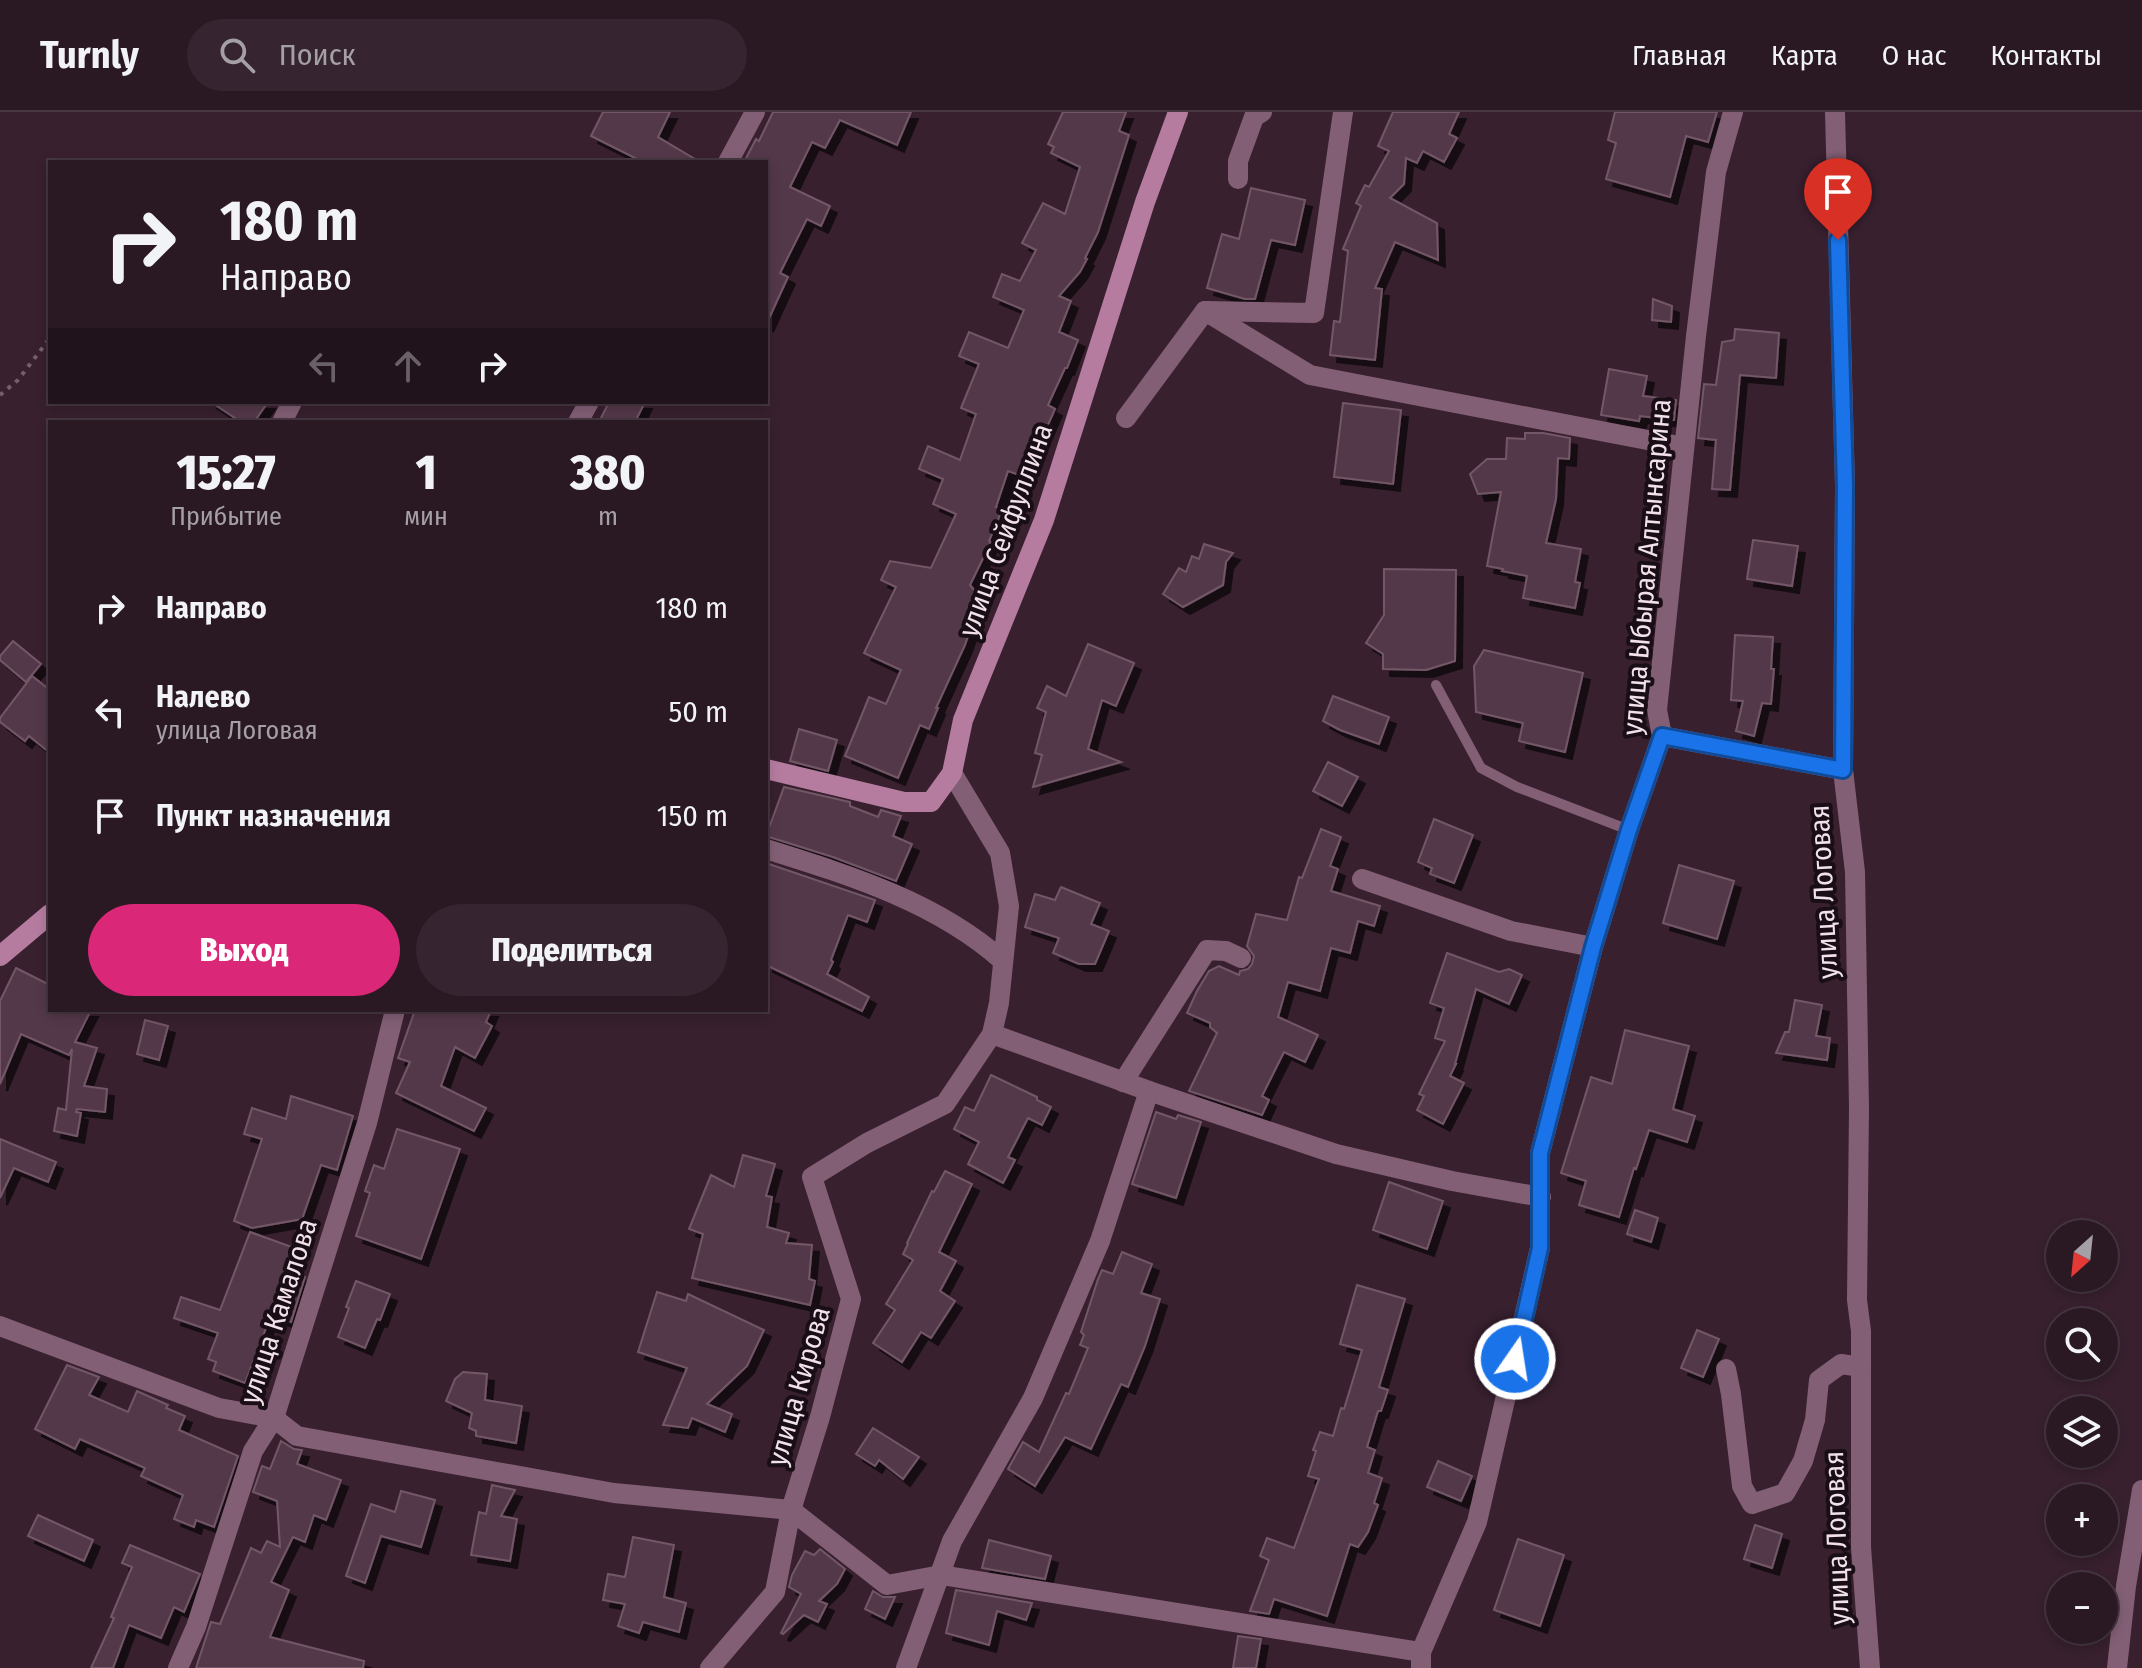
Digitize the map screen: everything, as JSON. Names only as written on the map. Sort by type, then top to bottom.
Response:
[{"type":"street","points":[[729,160],[755,112]]},
{"type":"street","name":"улица Сейфуллина","points":[[768,769],[904,802],[931,802],[952,773],[963,720],[1044,520],[1145,202],[1178,112]]},
{"type":"street","points":[[1238,179],[1238,161],[1254,117],[1262,112]]},
{"type":"street","points":[[1205,311],[1314,313],[1343,112]]},
{"type":"street","name":"улица Ыбырая Алтынсарина","points":[[1421,1660],[1477,1522],[1540,1248],[1540,1153],[1593,947],[1662,736],[1657,710],[1684,447],[1716,172],[1733,112]]},
{"type":"street","name":"улица Логовая","points":[[1835,112],[1845,486],[1843,770],[1855,872],[1861,1547],[1870,1668]]},
{"type":"street","points":[[1126,418],[1205,311]]},
{"type":"street","points":[[1205,311],[1310,375],[1684,447]]},
{"type":"street","points":[[1662,736],[1843,770]]},
{"type":"street","name":"улица Кирова","points":[[710,1668],[775,1592],[791,1510],[820,1417],[851,1299],[812,1177],[867,1143],[945,1104],[992,1034],[999,1003],[1009,906],[1000,853],[952,773]]},
{"type":"street","points":[[768,850],[861,879],[981,941],[1003,961]]},
{"type":"street","points":[[1362,879],[1511,931],[1593,947]]},
{"type":"street","points":[[0,956],[48,916]]},
{"type":"street","points":[[1123,1082],[1207,950],[1226,951],[1241,958]]},
{"type":"street","name":"улица Камалова","points":[[178,1668],[196,1627],[253,1451],[274,1418],[367,1123],[395,1012]]},
{"type":"street","points":[[992,1034],[1336,1154],[1452,1181],[1541,1197]]},
{"type":"street","points":[[906,1668],[952,1541],[1033,1398],[1100,1241],[1149,1091]]},
{"type":"street","points":[[0,1326],[219,1408],[274,1418],[297,1436],[599,1491],[791,1510],[887,1585],[941,1575],[1421,1660]]},
{"type":"street","points":[[1726,1369],[1742,1486],[1752,1504],[1785,1493],[1803,1461],[1815,1420],[1819,1380],[1841,1364],[1861,1367]]},
{"type":"street","points":[[2117,1668],[2126,1586],[2142,1490]]},
{"type":"lane","points":[[1436,685],[1481,768],[1517,787],[1629,830]]},
{"type":"path","points":[[0,395],[18,380],[48,341]]},
{"type":"building","points":[[603,112],[670,112],[658,137],[697,160],[639,160],[591,136]]},
{"type":"building","points":[[773,112],[911,112],[897,145],[840,120],[825,148],[812,142],[790,187],[830,206],[821,226],[807,219],[780,273],[788,277],[768,321],[768,160],[745,160],[756,139],[759,141]]},
{"type":"building","points":[[1063,112],[1126,112],[1119,131],[1129,135],[1087,259],[1059,296],[1071,301],[1059,332],[1078,340],[1048,405],[1055,409],[1025,477],[1008,471],[996,507],[1002,510],[991,542],[970,585],[981,598],[965,645],[929,729],[920,725],[898,778],[845,756],[869,697],[886,704],[901,670],[864,653],[896,587],[881,580],[890,561],[931,568],[956,514],[933,504],[943,479],[919,469],[928,446],[960,460],[976,414],[961,408],[979,364],[959,356],[969,332],[1008,348],[1024,310],[993,297],[1002,274],[1020,281],[1036,250],[1022,243],[1043,203],[1065,214],[1080,167],[1051,153],[1054,147],[1048,144]]},
{"type":"building","points":[[1393,112],[1459,112],[1449,134],[1457,138],[1444,162],[1423,151],[1417,163],[1406,158],[1404,184],[1390,198],[1437,223],[1438,260],[1395,242],[1375,288],[1382,289],[1375,360],[1330,355],[1334,321],[1340,322],[1348,251],[1343,249],[1361,206],[1356,203],[1365,185],[1369,187],[1389,151],[1378,146]]},
{"type":"building","points":[[1615,112],[1717,112],[1708,142],[1686,136],[1670,197],[1606,179],[1616,143],[1608,140]]},
{"type":"building","points":[[1251,188],[1305,200],[1295,245],[1271,240],[1255,299],[1245,299],[1207,288],[1222,234],[1239,239]]},
{"type":"building","points":[[1653,299],[1672,306],[1671,322],[1652,320]]},
{"type":"building","points":[[1735,329],[1779,333],[1776,378],[1740,375],[1730,490],[1712,489],[1716,440],[1698,438],[1704,384],[1716,385],[1722,342],[1734,340]]},
{"type":"building","points":[[1609,369],[1647,376],[1643,396],[1676,400],[1674,420],[1640,416],[1639,421],[1601,415]]},
{"type":"building","points":[[1343,403],[1401,410],[1393,484],[1334,477]]},
{"type":"building","points":[[214,404],[267,404],[255,420],[238,420]]},
{"type":"building","points":[[608,404],[644,404],[636,420],[600,420]]},
{"type":"building","points":[[1525,433],[1570,438],[1569,459],[1558,458],[1556,499],[1546,543],[1581,549],[1575,582],[1580,583],[1575,608],[1523,598],[1527,576],[1487,566],[1501,492],[1478,494],[1470,474],[1487,459],[1506,459],[1507,438],[1525,439]]},
{"type":"building","points":[[1753,540],[1798,546],[1792,586],[1747,579]]},
{"type":"building","points":[[1204,544],[1233,553],[1226,562],[1223,585],[1183,607],[1163,594],[1179,568],[1186,572],[1192,556],[1199,559]]},
{"type":"building","points":[[1384,569],[1456,570],[1455,661],[1426,670],[1383,669],[1383,654],[1366,643],[1384,615]]},
{"type":"building","points":[[1735,635],[1773,637],[1771,704],[1762,703],[1754,736],[1736,731],[1743,701],[1731,700]]},
{"type":"building","points":[[13,641],[41,664],[26,682],[0,660]]},
{"type":"building","points":[[1088,644],[1134,663],[1116,706],[1102,700],[1088,749],[1121,762],[1033,787],[1042,755],[1035,753],[1046,712],[1037,708],[1047,686],[1066,696]]},
{"type":"building","points":[[1484,650],[1583,673],[1565,752],[1519,741],[1523,723],[1476,712],[1474,666]]},
{"type":"building","points":[[32,676],[48,688],[48,751],[29,736],[25,741],[0,722]]},
{"type":"building","points":[[1333,696],[1389,717],[1379,744],[1323,721]]},
{"type":"building","points":[[799,729],[837,740],[828,771],[790,761]]},
{"type":"building","points":[[1328,762],[1358,777],[1342,806],[1313,791]]},
{"type":"building","points":[[784,787],[850,802],[850,806],[878,817],[881,810],[901,816],[893,836],[912,844],[896,881],[768,837]]},
{"type":"building","points":[[1434,819],[1473,835],[1454,883],[1430,874],[1432,868],[1418,862]]},
{"type":"building","points":[[1321,829],[1341,837],[1330,866],[1338,869],[1331,891],[1380,906],[1374,926],[1358,921],[1350,953],[1331,948],[1320,991],[1288,982],[1278,1017],[1318,1035],[1305,1062],[1284,1052],[1262,1096],[1269,1100],[1262,1115],[1189,1091],[1217,1033],[1210,1023],[1187,1013],[1197,991],[1209,971],[1219,966],[1239,975],[1240,971],[1252,964],[1254,956],[1247,946],[1256,914],[1287,920],[1299,877],[1302,878]]},
{"type":"building","points":[[768,864],[875,900],[867,922],[848,915],[827,974],[869,997],[862,1011],[768,966]]},
{"type":"building","points":[[1679,865],[1734,881],[1717,939],[1663,923]]},
{"type":"building","points":[[1061,887],[1100,903],[1091,924],[1109,931],[1095,964],[1079,964],[1053,953],[1059,938],[1025,927],[1035,894],[1055,900]]},
{"type":"building","points":[[1447,953],[1499,972],[1509,969],[1522,975],[1509,1004],[1476,989],[1450,1076],[1464,1083],[1443,1124],[1417,1110],[1424,1096],[1419,1094],[1445,1041],[1435,1038],[1444,1008],[1430,1003]]},
{"type":"building","points":[[16,968],[48,984],[48,1012],[90,1012],[75,1042],[97,1048],[84,1086],[107,1089],[105,1112],[77,1109],[76,1112],[81,1113],[77,1136],[54,1131],[58,1108],[66,1110],[72,1049],[69,1055],[21,1034],[0,1084],[0,1001]]},
{"type":"building","points":[[1795,1000],[1822,1005],[1816,1036],[1830,1038],[1827,1060],[1776,1053],[1785,1032],[1789,1032]]},
{"type":"building","points":[[414,1012],[490,1012],[486,1022],[492,1026],[475,1058],[455,1047],[441,1086],[486,1108],[474,1131],[396,1093],[410,1062],[398,1058]]},
{"type":"building","points":[[145,1020],[168,1026],[159,1060],[137,1054]]},
{"type":"building","points":[[1625,1030],[1689,1046],[1673,1109],[1695,1116],[1687,1142],[1649,1130],[1619,1217],[1579,1205],[1586,1181],[1561,1173],[1591,1077],[1612,1084]]},
{"type":"building","points":[[991,1075],[1051,1107],[1042,1125],[1028,1118],[1008,1157],[1015,1160],[1003,1183],[968,1164],[979,1142],[954,1129],[965,1107],[974,1111]]},
{"type":"building","points":[[291,1096],[353,1116],[337,1170],[321,1165],[302,1219],[252,1228],[234,1221],[262,1139],[244,1134],[252,1108],[286,1119]]},
{"type":"building","points":[[1156,1112],[1176,1119],[1178,1115],[1201,1122],[1176,1198],[1132,1184]]},
{"type":"building","points":[[397,1129],[460,1149],[421,1259],[356,1236],[370,1193],[365,1191],[374,1165],[384,1169]]},
{"type":"building","points":[[0,1139],[56,1162],[48,1182],[14,1168],[0,1198]]},
{"type":"building","points":[[743,1155],[775,1164],[766,1196],[772,1197],[767,1227],[789,1233],[786,1243],[812,1245],[809,1279],[815,1281],[810,1305],[692,1278],[703,1234],[689,1229],[711,1175],[734,1187]]},
{"type":"building","points":[[945,1171],[972,1184],[939,1252],[956,1261],[940,1291],[955,1301],[931,1338],[921,1332],[902,1362],[873,1343],[895,1310],[886,1304],[913,1260],[903,1254],[932,1191]]},
{"type":"building","points":[[1389,1182],[1443,1201],[1427,1249],[1373,1230]]},
{"type":"building","points":[[1635,1210],[1658,1218],[1651,1242],[1627,1234]]},
{"type":"building","points":[[250,1232],[292,1247],[284,1270],[305,1277],[291,1322],[271,1315],[245,1383],[213,1371],[216,1362],[208,1359],[218,1333],[174,1318],[181,1297],[220,1310]]},
{"type":"building","points":[[1122,1252],[1152,1264],[1141,1293],[1160,1299],[1145,1346],[1128,1387],[1121,1384],[1091,1449],[1065,1437],[1035,1486],[1008,1469],[1023,1442],[1039,1452],[1066,1393],[1069,1394],[1088,1348],[1080,1345],[1084,1335],[1081,1332],[1098,1279],[1102,1270],[1113,1274]]},
{"type":"building","points":[[356,1281],[390,1294],[365,1348],[338,1337]]},
{"type":"building","points":[[1357,1285],[1405,1299],[1379,1387],[1388,1390],[1367,1447],[1375,1450],[1368,1473],[1382,1478],[1374,1503],[1378,1505],[1368,1532],[1358,1547],[1350,1544],[1327,1616],[1274,1599],[1269,1614],[1250,1611],[1269,1560],[1260,1556],[1267,1538],[1294,1548],[1319,1479],[1308,1476],[1316,1451],[1313,1450],[1320,1432],[1333,1436],[1341,1408],[1344,1409],[1362,1350],[1340,1344]]},
{"type":"building","points":[[657,1292],[686,1301],[688,1294],[764,1330],[747,1366],[707,1404],[732,1414],[725,1432],[692,1418],[688,1428],[663,1425],[687,1368],[638,1352]]},
{"type":"building","points":[[1697,1330],[1719,1339],[1703,1377],[1681,1368]]},
{"type":"building","points":[[67,1365],[99,1377],[89,1395],[128,1412],[137,1391],[185,1416],[179,1430],[238,1456],[214,1527],[196,1520],[194,1527],[174,1519],[183,1495],[141,1476],[145,1468],[80,1439],[75,1449],[35,1429]]},
{"type":"building","points":[[463,1372],[487,1374],[485,1400],[522,1406],[516,1443],[476,1436],[476,1431],[469,1428],[472,1413],[446,1401],[455,1379]]},
{"type":"building","points":[[873,1428],[919,1457],[903,1479],[879,1460],[875,1466],[856,1454]]},
{"type":"building","points":[[281,1441],[302,1450],[297,1464],[341,1480],[326,1520],[314,1515],[305,1542],[293,1537],[271,1582],[289,1590],[270,1637],[364,1661],[363,1668],[196,1668],[211,1622],[220,1624],[251,1548],[261,1553],[267,1541],[280,1547],[277,1501],[253,1492],[262,1466],[270,1469]]},
{"type":"building","points":[[1438,1461],[1472,1476],[1461,1501],[1427,1487]]},
{"type":"building","points":[[492,1485],[515,1490],[501,1516],[517,1519],[510,1561],[471,1555],[479,1512],[486,1514]]},
{"type":"building","points":[[401,1491],[435,1500],[421,1547],[381,1536],[365,1583],[346,1576],[371,1504],[395,1512]]},
{"type":"building","points":[[38,1515],[93,1540],[84,1561],[28,1536]]},
{"type":"building","points":[[1755,1525],[1782,1534],[1772,1568],[1744,1559]]},
{"type":"building","points":[[633,1537],[674,1545],[664,1597],[686,1603],[679,1632],[643,1622],[639,1633],[618,1626],[625,1604],[603,1600],[608,1574],[625,1577]]},
{"type":"building","points":[[1518,1539],[1564,1555],[1540,1626],[1494,1610]]},
{"type":"building","points":[[989,1540],[1051,1556],[1045,1579],[982,1568]]},
{"type":"building","points":[[130,1545],[200,1574],[184,1612],[174,1607],[161,1638],[129,1625],[113,1668],[91,1668],[114,1618],[111,1617],[132,1567],[122,1563]]},
{"type":"building","points":[[820,1549],[845,1569],[837,1584],[819,1601],[827,1604],[818,1622],[804,1615],[783,1634],[801,1594],[789,1587],[792,1575],[805,1551],[814,1555]]},
{"type":"building","points":[[956,1590],[1032,1603],[1026,1620],[997,1611],[989,1645],[946,1633]]},
{"type":"building","points":[[873,1591],[883,1597],[895,1597],[885,1619],[865,1609]]},
{"type":"building","points":[[1238,1636],[1261,1639],[1256,1668],[1233,1668]]},
{"type":"route","points":[[1515,1359],[1540,1248],[1540,1153],[1593,947],[1662,736],[1843,770],[1845,486],[1838,240]]}]
